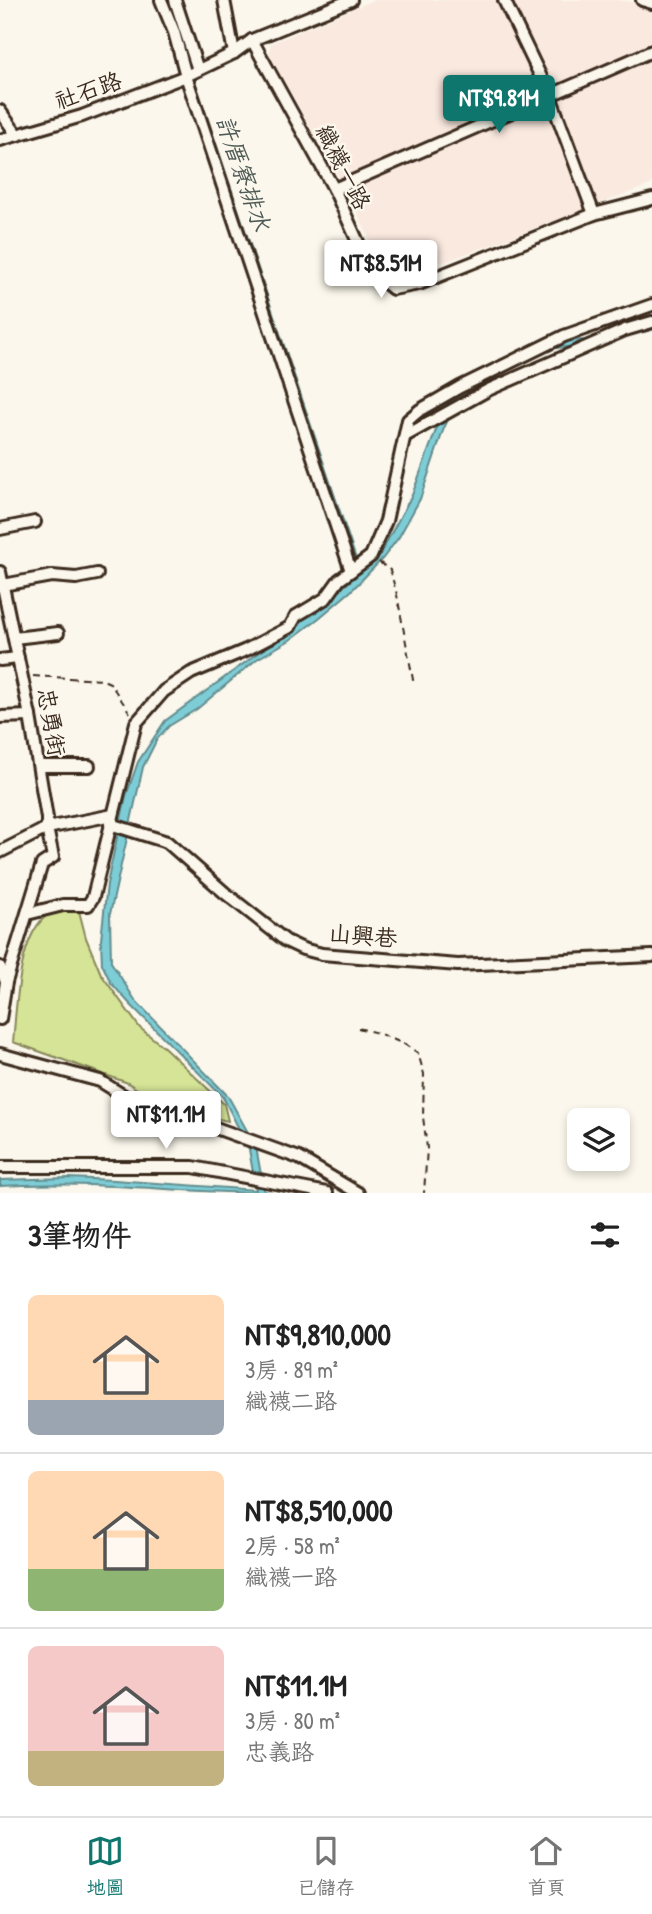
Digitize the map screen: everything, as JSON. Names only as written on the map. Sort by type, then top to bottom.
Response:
[{"type":"street","points":[[161,0],[191,74],[351,571]]},
{"type":"street","points":[[174,0],[191,74]]},
{"type":"street","points":[[224,0],[233,52]]},
{"type":"street","name":"社石路","points":[[0,140],[82,116],[191,74],[252,40],[351,0]]},
{"type":"street","points":[[504,0],[550,96],[594,214]]},
{"type":"street","points":[[642,0],[652,3]]},
{"type":"street","name":"織襪一路","points":[[252,40],[334,189],[372,271],[393,289],[419,284],[594,214],[652,199]]},
{"type":"street","points":[[334,189],[652,51]]},
{"type":"street","points":[[0,111],[17,135]]},
{"type":"street","points":[[0,1019],[6,982],[27,914],[63,905],[88,905],[93,897],[136,723],[164,691],[191,673],[246,650],[290,627],[296,616],[326,598],[339,580],[371,556],[386,521],[408,420],[460,387],[565,336],[652,305]]},
{"type":"street","points":[[405,436],[488,390],[625,330],[652,322]]},
{"type":"street","points":[[0,530],[35,522]]},
{"type":"street","name":"忠勇街","points":[[0,572],[30,716],[53,857],[42,864],[27,914]]},
{"type":"street","points":[[3,585],[52,576],[76,578],[97,574]]},
{"type":"street","points":[[14,638],[58,633]]},
{"type":"street","points":[[0,660],[18,658]]},
{"type":"street","points":[[0,717],[30,716]]},
{"type":"street","points":[[39,766],[89,766]]},
{"type":"street","points":[[0,852],[47,828],[111,820]]},
{"type":"street","name":"山興巷","points":[[111,820],[167,842],[225,893],[286,941],[303,949],[323,954],[458,965],[652,956]]},
{"type":"street","points":[[0,967],[6,982]]},
{"type":"street","points":[[0,1054],[100,1081],[160,1118],[213,1127],[299,1158],[358,1193]]},
{"type":"street","points":[[0,1167],[193,1167],[327,1193]]},
{"type":"path","points":[[371,556],[390,570],[414,685]]},
{"type":"path","points":[[22,676],[103,680],[110,683],[136,723]]},
{"type":"path","points":[[358,1028],[378,1033],[418,1053],[424,1074],[423,1117],[427,1148],[424,1193]]},
{"type":"shaded area","points":[[374,0],[617,0],[639,3],[652,9],[652,184],[410,275],[382,267],[351,199],[270,56],[270,44]]},
{"type":"green space","points":[[78,907],[86,938],[101,974],[140,1028],[224,1104],[228,1121],[163,1107],[128,1083],[13,1042],[21,968],[33,932],[43,919],[56,910]]},
{"type":"water","points":[[652,320],[652,330],[530,355],[485,375],[456,404],[444,428],[420,499],[399,537],[383,558],[351,591],[319,618],[290,640],[257,659],[197,709],[169,726],[157,739],[143,767],[110,914],[111,962],[135,1000],[228,1096],[256,1147],[264,1191],[271,1193],[68,1185],[0,1186],[0,1180],[69,1178],[256,1190],[249,1149],[223,1097],[130,1004],[111,983],[102,964],[101,940],[107,884],[126,796],[138,762],[165,721],[313,613],[379,556],[412,495],[451,397],[483,369],[528,348],[554,341],[586,340],[621,333]]},
{"type":"waterway","name":"許厝寮排水","points":[[193,76],[355,557]]}]
